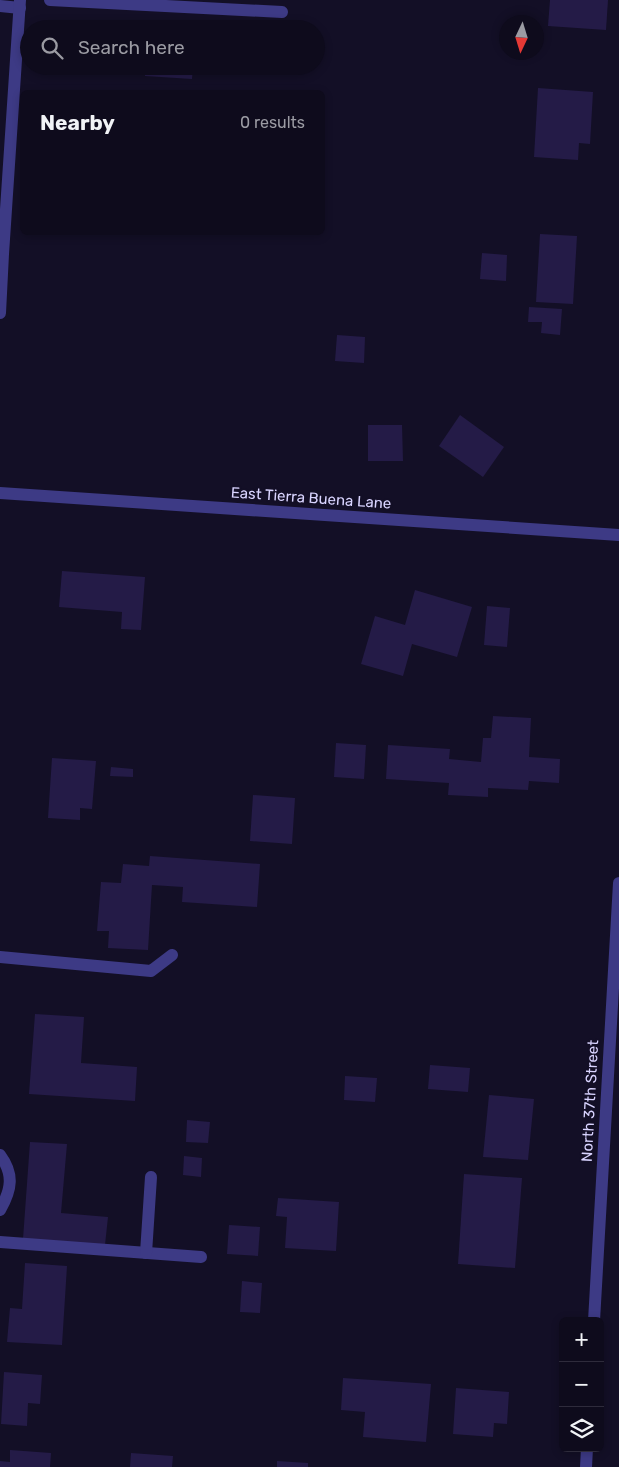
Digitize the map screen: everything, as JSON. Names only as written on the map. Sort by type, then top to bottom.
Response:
[{"type":"street","points":[[50,0],[282,12]]},
{"type":"street","points":[[0,6],[20,4],[0,313]]},
{"type":"street","name":"East Tierra Buena Lane","points":[[0,493],[619,535]]},
{"type":"street","name":"North 37th Street","points":[[594,1317],[619,883]]},
{"type":"street","points":[[0,957],[151,972],[172,955]]},
{"type":"street","points":[[0,1154],[8,1167],[9,1187],[0,1210]]},
{"type":"street","points":[[146,1253],[151,1177]]},
{"type":"street","points":[[0,1242],[201,1257]]},
{"type":"street","points":[[586,1467],[587,1452]]},
{"type":"building","points":[[550,0],[608,0],[606,30],[548,26]]},
{"type":"building","points":[[145,75],[192,75],[192,79]]},
{"type":"building","points":[[538,88],[593,92],[590,144],[579,143],[578,160],[534,157]]},
{"type":"building","points":[[540,234],[577,236],[573,304],[536,302]]},
{"type":"building","points":[[482,253],[507,255],[506,281],[480,279]]},
{"type":"building","points":[[529,307],[562,309],[560,335],[541,333],[542,322],[528,322]]},
{"type":"building","points":[[337,335],[365,337],[364,363],[335,361]]},
{"type":"building","points":[[460,415],[504,447],[483,477],[439,446]]},
{"type":"building","points":[[368,425],[402,425],[403,461],[368,461]]},
{"type":"building","points":[[62,571],[145,577],[141,630],[121,629],[122,612],[59,607]]},
{"type":"building","points":[[415,590],[472,607],[457,657],[412,644],[403,676],[361,664],[375,616],[405,625]]},
{"type":"building","points":[[487,606],[510,608],[507,647],[484,645]]},
{"type":"building","points":[[493,716],[531,718],[529,757],[560,759],[559,783],[529,781],[528,790],[488,788],[488,797],[448,795],[449,783],[386,779],[388,745],[450,749],[449,759],[481,762],[483,738],[491,738]]},
{"type":"building","points":[[336,743],[366,745],[364,779],[334,777]]},
{"type":"building","points":[[52,758],[96,761],[92,809],[80,808],[80,820],[48,818]]},
{"type":"building","points":[[111,767],[133,769],[133,777],[110,776]]},
{"type":"building","points":[[253,795],[295,798],[292,844],[250,841]]},
{"type":"building","points":[[150,856],[260,864],[257,907],[182,902],[183,887],[152,885],[148,950],[108,948],[109,931],[97,931],[101,882],[121,883],[123,864],[149,866]]},
{"type":"building","points":[[35,1014],[84,1017],[81,1063],[137,1067],[135,1101],[29,1094]]},
{"type":"building","points":[[430,1065],[470,1068],[468,1092],[428,1089]]},
{"type":"building","points":[[345,1076],[377,1078],[375,1102],[344,1100]]},
{"type":"building","points":[[489,1095],[534,1099],[528,1160],[483,1157]]},
{"type":"building","points":[[187,1120],[210,1122],[208,1143],[186,1142]]},
{"type":"building","points":[[30,1142],[67,1144],[61,1213],[108,1217],[105,1245],[23,1239]]},
{"type":"building","points":[[184,1156],[202,1158],[201,1177],[183,1175]]},
{"type":"building","points":[[464,1174],[522,1178],[515,1268],[458,1264]]},
{"type":"building","points":[[278,1198],[339,1202],[336,1251],[285,1248],[287,1217],[276,1216]]},
{"type":"building","points":[[229,1225],[260,1227],[258,1256],[227,1254]]},
{"type":"building","points":[[25,1263],[67,1266],[62,1345],[7,1342],[10,1308],[22,1309]]},
{"type":"building","points":[[242,1281],[262,1283],[260,1313],[240,1312]]},
{"type":"building","points":[[4,1372],[42,1375],[40,1404],[28,1403],[27,1426],[1,1424]]},
{"type":"building","points":[[343,1378],[431,1384],[426,1442],[363,1437],[365,1412],[341,1410]]},
{"type":"building","points":[[456,1388],[509,1392],[507,1424],[494,1423],[493,1437],[453,1434]]},
{"type":"building","points":[[10,1450],[51,1453],[50,1467],[0,1467],[0,1461],[10,1462]]},
{"type":"building","points":[[131,1453],[173,1456],[172,1467],[130,1467]]},
{"type":"building","points":[[277,1461],[308,1463],[308,1467],[277,1467]]}]
